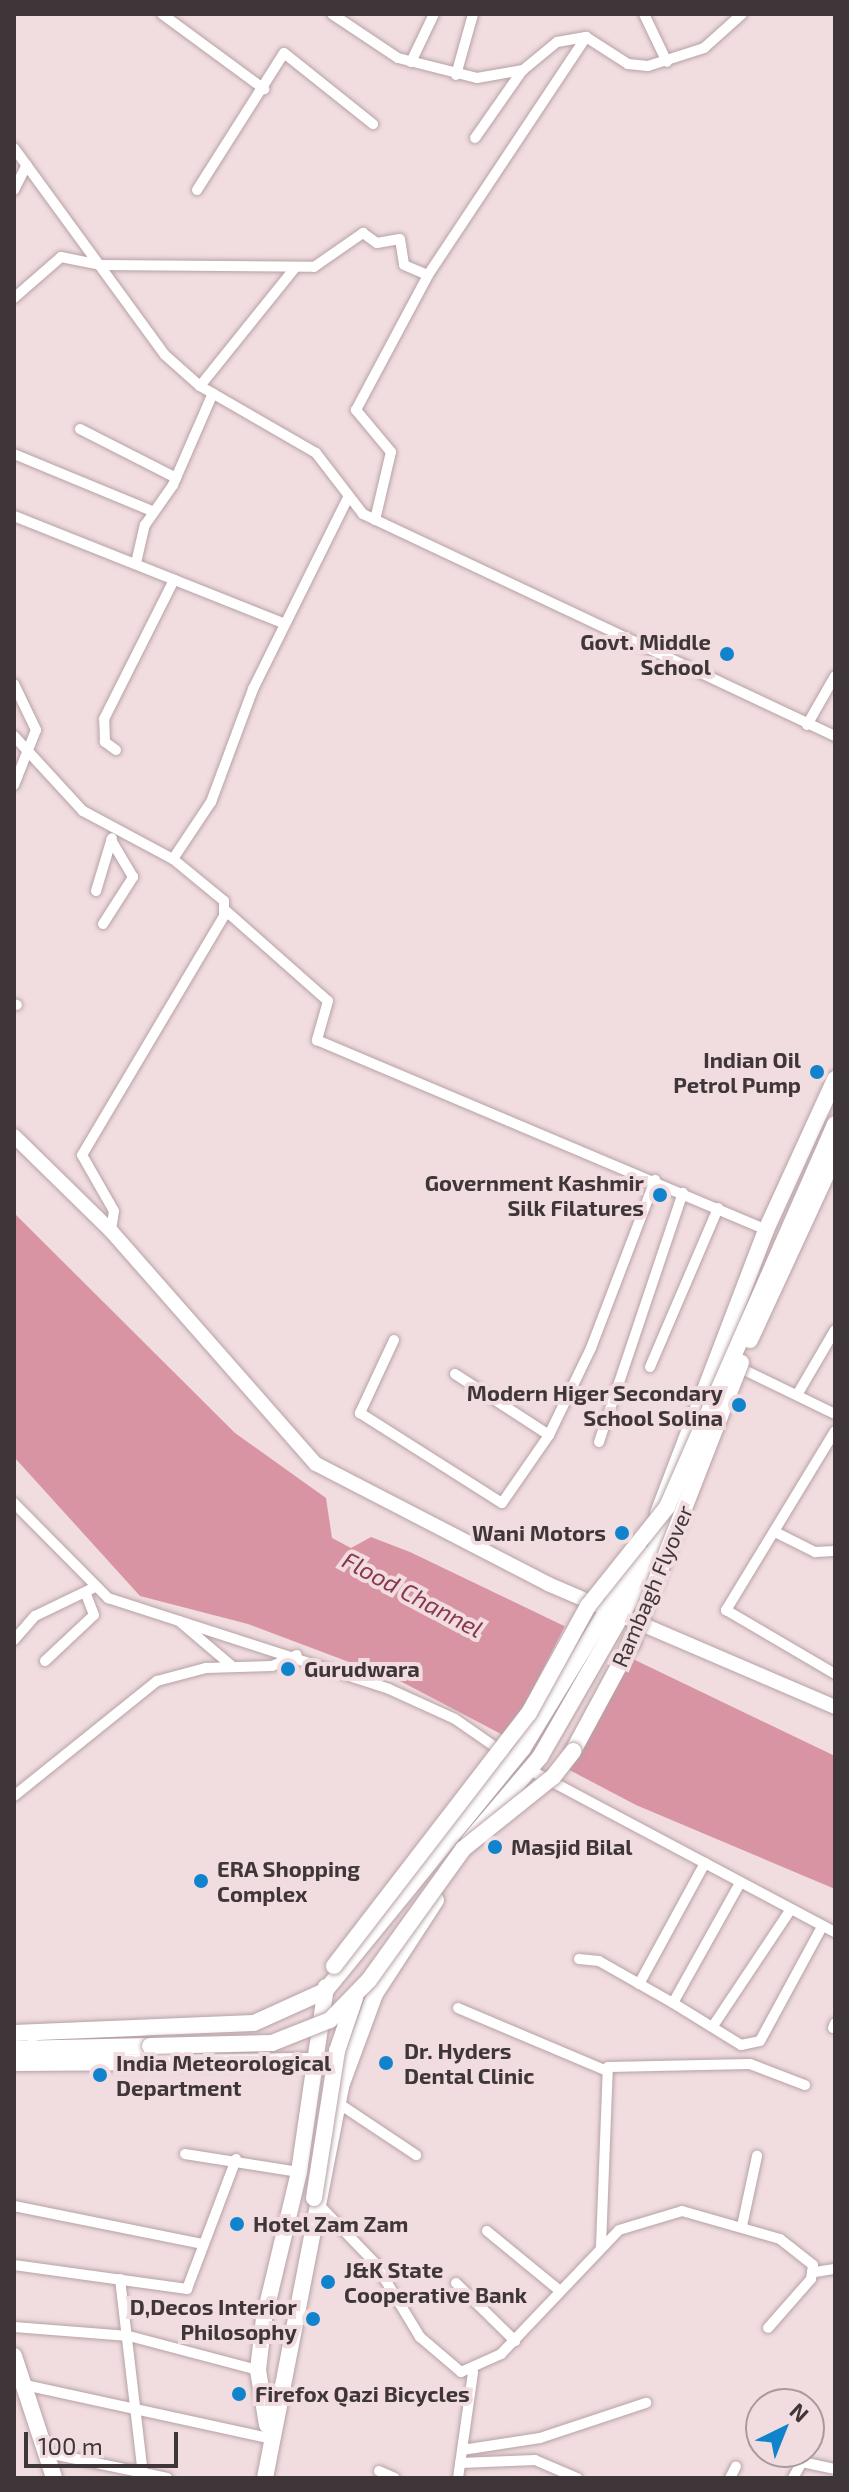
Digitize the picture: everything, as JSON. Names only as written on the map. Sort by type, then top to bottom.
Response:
[{"type":"main road","points":[[14,2033],[254,2023],[325,1991],[518,1754],[652,1530],[766,1230],[835,1079]]},
{"type":"main road","name":"Rambagh Flyover","points":[[258,2370],[299,2172],[325,1991],[334,1966],[529,1713],[588,1606],[667,1507],[835,1124]]},
{"type":"main road","points":[[14,1136],[111,1231],[302,1454],[603,1608],[835,1707]]},
{"type":"main road","points":[[265,2478],[284,2354],[280,2339],[318,2202],[338,2103],[375,1994],[476,1830],[535,1764],[621,1615],[832,1157],[835,1138]]},
{"type":"main road","name":"Rambagh Flyover","points":[[14,2049],[272,2043],[318,2027],[355,1997],[463,1849],[553,1777],[573,1751],[632,1642],[739,1368],[832,1157]]},
{"type":"main road","points":[[318,2202],[337,2051],[355,1997]]},
{"type":"main road","points":[[32,2047],[48,2058],[315,2058]]},
{"type":"main road","points":[[14,2063],[315,2058]]},
{"type":"main road","points":[[306,2122],[334,2124]]},
{"type":"main road","points":[[14,2356],[54,2478]]},
{"type":"main road","points":[[258,2370],[269,2438]]},
{"type":"street","points":[[162,14],[264,89]]},
{"type":"street","points":[[332,14],[411,62],[456,75],[523,70]]},
{"type":"street","points":[[411,62],[434,14]]},
{"type":"street","points":[[456,75],[473,14]]},
{"type":"street","points":[[644,14],[667,62]]},
{"type":"street","points":[[475,138],[523,70],[557,42],[586,37],[628,64],[667,62],[704,48],[742,14]]},
{"type":"street","points":[[375,520],[391,452],[356,410],[428,275],[586,37]]},
{"type":"street","points":[[197,190],[264,89],[279,58],[289,53],[373,124]]},
{"type":"street","points":[[14,148],[165,355],[200,386],[316,453],[348,498],[375,520],[835,736]]},
{"type":"street","points":[[14,190],[27,165]]},
{"type":"street","points":[[14,298],[55,259],[101,265],[295,268],[323,265],[363,233],[377,243],[400,239],[404,265],[428,275]]},
{"type":"street","points":[[200,386],[295,268]]},
{"type":"street","points":[[136,563],[152,511],[176,478],[213,393]]},
{"type":"street","points":[[80,429],[176,478]]},
{"type":"street","points":[[14,454],[152,511]]},
{"type":"street","points":[[173,859],[215,794],[283,623],[348,498]]},
{"type":"street","points":[[14,516],[283,623]]},
{"type":"street","points":[[116,750],[105,742],[104,719],[139,661],[174,580]]},
{"type":"street","points":[[807,725],[835,676]]},
{"type":"street","points":[[14,684],[35,725],[29,750],[14,785]]},
{"type":"street","points":[[14,736],[83,811],[112,837],[133,877],[103,924]]},
{"type":"street","points":[[112,837],[173,859],[219,895],[225,910],[328,1001],[317,1040],[655,1180],[766,1230]]},
{"type":"street","points":[[96,891],[112,837]]},
{"type":"street","points":[[111,1231],[114,1211],[82,1155],[225,910]]},
{"type":"street","points":[[803,1145],[832,1157]]},
{"type":"street","points":[[394,1340],[360,1413],[491,1502],[509,1499],[549,1435],[655,1180]]},
{"type":"street","points":[[599,1442],[683,1193]]},
{"type":"street","points":[[650,1367],[718,1208]]},
{"type":"street","points":[[797,1395],[835,1330]]},
{"type":"street","points":[[716,1356],[835,1414]]},
{"type":"street","points":[[455,1374],[549,1435]]},
{"type":"street","points":[[835,1431],[726,1610],[835,1674]]},
{"type":"street","points":[[14,1503],[90,1591],[94,1615],[45,1661]]},
{"type":"street","points":[[775,1532],[815,1552],[835,1551]]},
{"type":"street","points":[[14,1640],[35,1616],[90,1591],[297,1655],[434,1708],[518,1754]]},
{"type":"street","points":[[174,1618],[233,1667]]},
{"type":"street","points":[[14,1796],[157,1681],[233,1667],[272,1666],[297,1655]]},
{"type":"street","points":[[535,1764],[789,1912],[835,1932]]},
{"type":"street","points":[[639,1984],[705,1863]]},
{"type":"street","points":[[673,2003],[740,1883]]},
{"type":"street","points":[[713,2026],[789,1912]]},
{"type":"street","points":[[579,1959],[599,1961],[713,2026],[757,2046],[822,1927]]},
{"type":"street","points":[[458,2008],[607,2071]]},
{"type":"street","points":[[601,2246],[607,2071],[616,2063],[740,2063],[805,2085]]},
{"type":"street","points":[[338,2103],[416,2155]]},
{"type":"street","points":[[185,2154],[236,2159],[299,2172]]},
{"type":"street","points":[[742,2226],[757,2156]]},
{"type":"street","points":[[14,2265],[187,2289],[236,2159]]},
{"type":"street","points":[[318,2202],[375,2263],[420,2337],[453,2368],[473,2372]]},
{"type":"street","points":[[14,2206],[203,2244]]},
{"type":"street","points":[[458,2478],[473,2372],[515,2341],[601,2246],[629,2224],[682,2211],[742,2226],[793,2245],[815,2272]]},
{"type":"street","points":[[487,2231],[560,2291]]},
{"type":"street","points":[[768,2328],[815,2272],[835,2269]]},
{"type":"street","points":[[120,2279],[143,2474]]},
{"type":"street","points":[[456,2283],[515,2341]]},
{"type":"street","points":[[14,2327],[129,2336],[258,2370]]},
{"type":"street","points":[[25,2385],[137,2405],[269,2438]]},
{"type":"street","points":[[462,2450],[540,2438],[646,2403]]},
{"type":"street","points":[[43,2452],[119,2473],[167,2478]]},
{"type":"street","points":[[460,2463],[535,2460],[577,2478]]},
{"type":"street","points":[[793,2478],[802,2462],[835,2469]]},
{"type":"street","points":[[730,2478],[736,2466]]},
{"type":"street","points":[[379,2471],[395,2478]]},
{"type":"water","name":"Flood Channel","points":[[14,1213],[235,1433],[326,1498],[332,1538],[351,1548],[371,1537],[410,1552],[835,1756],[835,1889],[636,1805],[402,1682],[248,1624],[140,1596],[14,1457]]},
{"type":"pier","points":[[568,1620],[629,1651],[567,1773],[506,1742]]},
{"type":"place","name":"Govt. Middle School","points":[[727,654]]},
{"type":"place","name":"Indian Oil Petrol Pump","points":[[817,1072]]},
{"type":"place","name":"Government Kashmir Silk Filatures","points":[[660,1195]]},
{"type":"place","name":"Modern Higer Secondary School Solina","points":[[739,1405]]},
{"type":"place","name":"Wani Motors","points":[[622,1533]]},
{"type":"place","name":"Gurudwara","points":[[288,1669]]},
{"type":"place","name":"Masjid Bilal","points":[[495,1847]]},
{"type":"place","name":"ERA Shopping Complex","points":[[201,1881]]},
{"type":"place","name":"Dr. Hyders Dental Clinic","points":[[386,2063]]},
{"type":"place","name":"India Meteorological Department","points":[[100,2075]]},
{"type":"place","name":"Hotel Zam Zam","points":[[237,2224]]},
{"type":"place","name":"J&K State Cooperative Bank","points":[[328,2282]]},
{"type":"place","name":"D,Decos Interior Philosophy","points":[[313,2319]]},
{"type":"place","name":"Firefox Qazi Bicycles","points":[[239,2394]]}]
